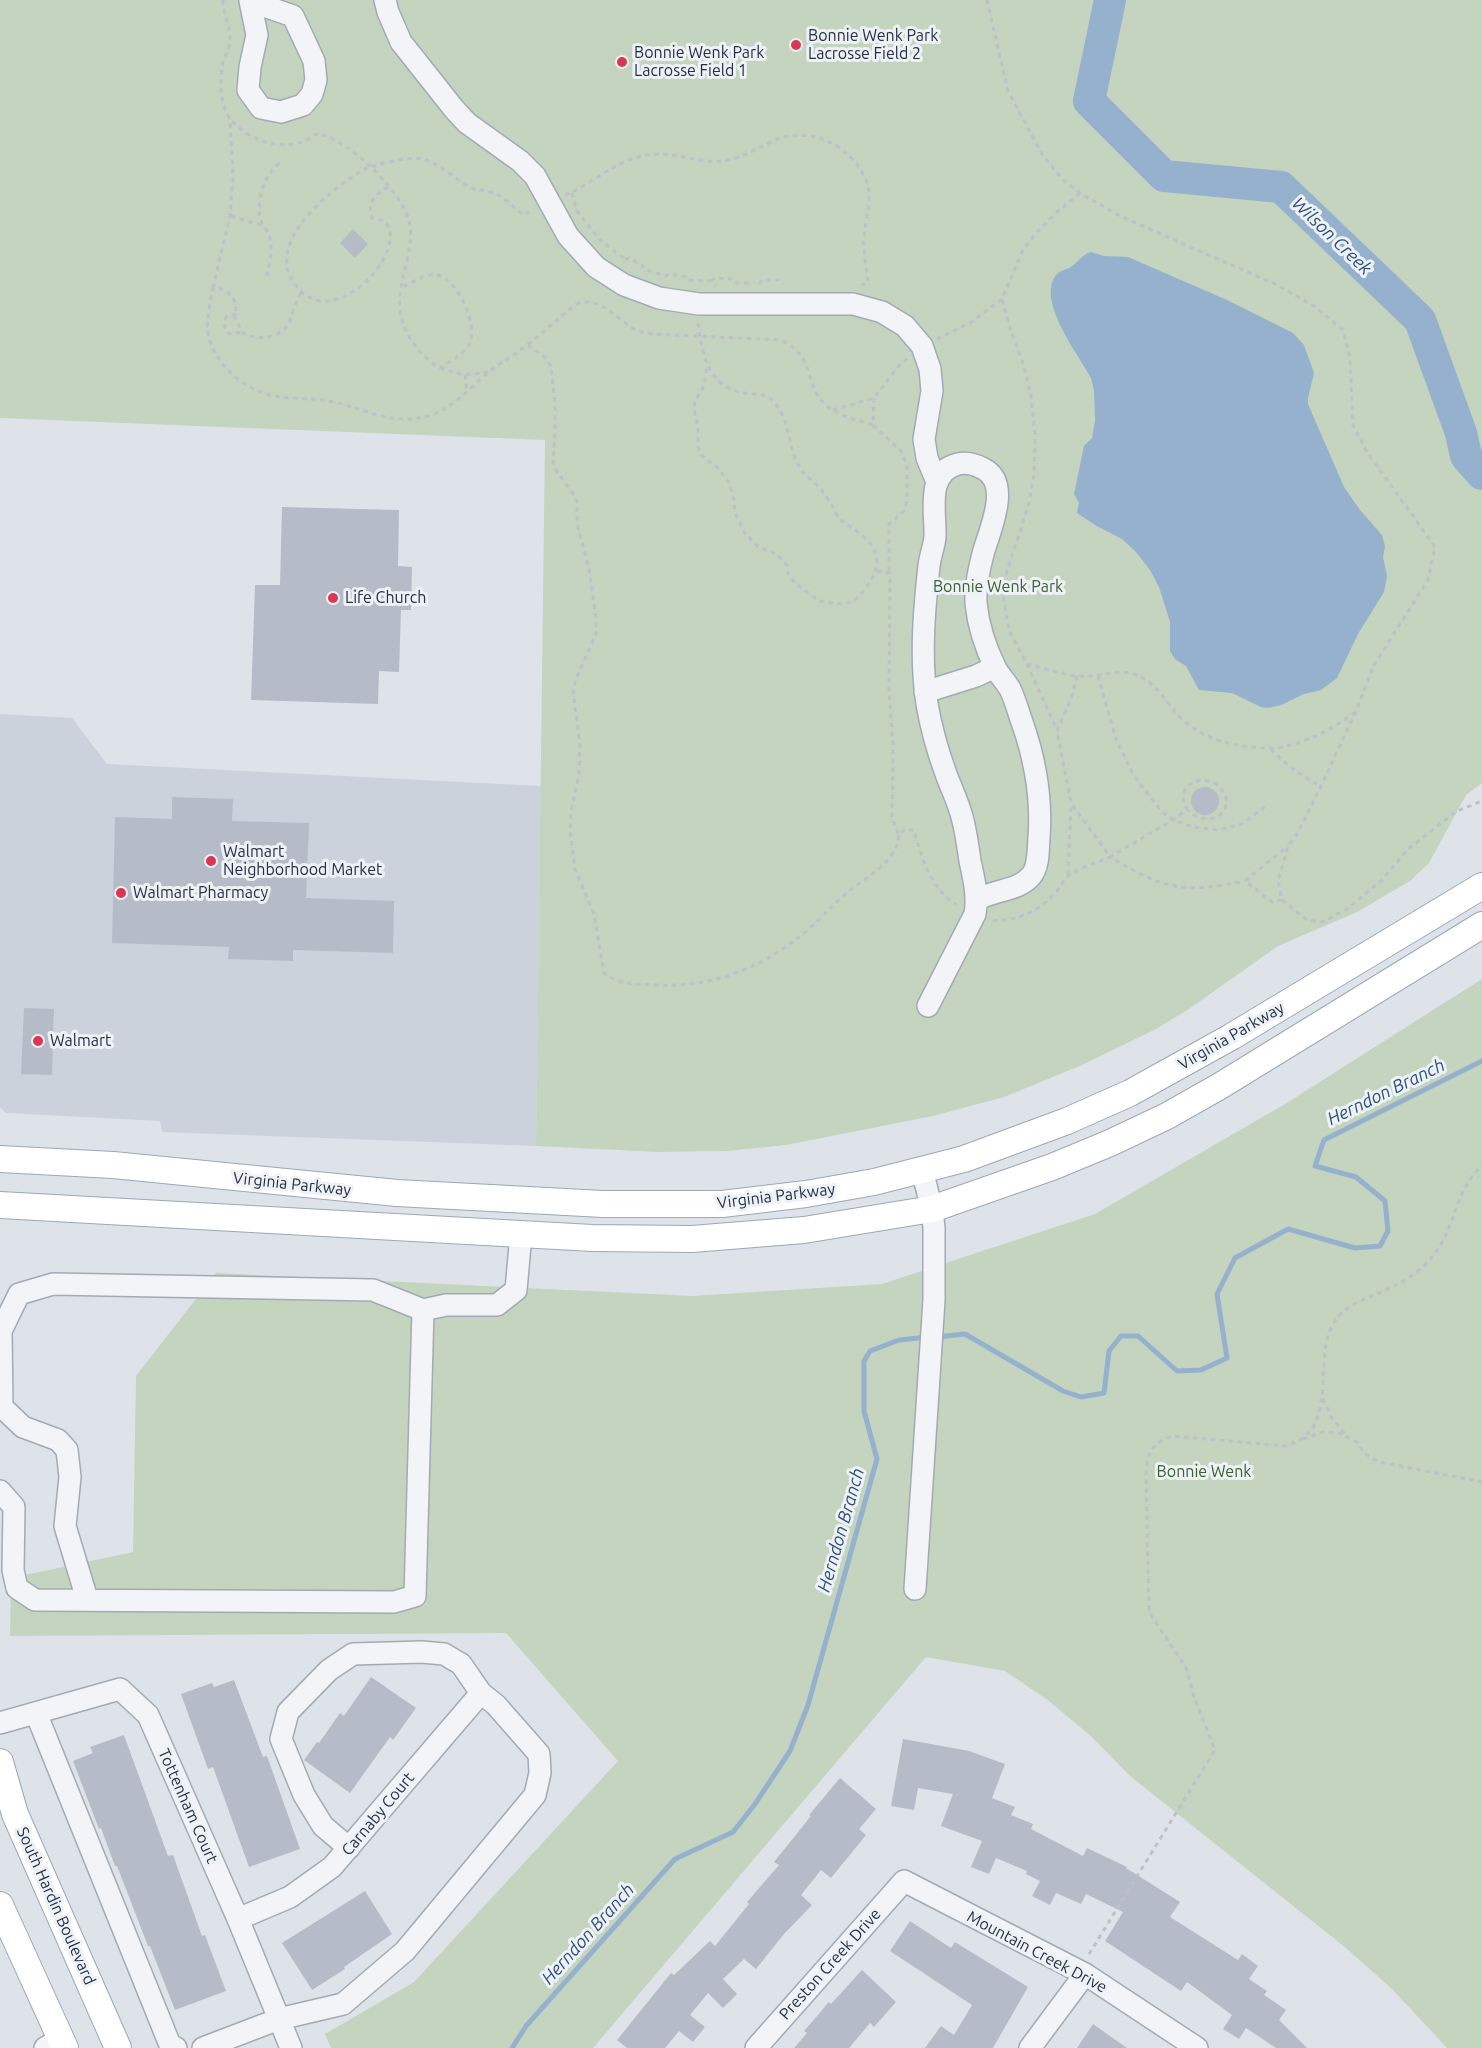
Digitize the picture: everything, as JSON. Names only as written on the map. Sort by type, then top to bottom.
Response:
[{"type":"main road","name":"Virginia Parkway","points":[[0,1159],[112,1165],[397,1194],[603,1204],[722,1204],[806,1194],[874,1182],[964,1159],[1067,1121],[1130,1093],[1231,1037],[1482,886]]},
{"type":"main road","name":"Virginia Parkway","points":[[0,1205],[592,1238],[692,1239],[804,1230],[932,1209],[1052,1167],[1167,1116],[1220,1086],[1482,925]]},
{"type":"main road","points":[[521,1234],[523,1199]]},
{"type":"main road","name":"South Hardin Boulevard","points":[[0,1762],[15,1814],[118,2048]]},
{"type":"main road","points":[[0,1905],[57,2045]]},
{"type":"street","points":[[250,0],[293,16],[314,61],[316,80],[312,94],[303,105],[281,112],[261,108],[248,90],[257,35],[250,0]]},
{"type":"street","points":[[385,0],[401,42],[454,109],[468,123],[520,161],[535,176],[568,236],[596,267],[624,285],[659,298],[699,304],[853,304],[882,312],[905,326],[922,346],[930,369],[932,391],[924,440],[927,458],[938,482]]},
{"type":"street","points":[[928,1006],[976,907],[986,894],[1010,889],[1032,875],[1038,849],[1040,806],[1028,738],[1010,690],[995,668],[982,632],[976,602],[980,569],[996,510],[998,489],[994,478],[987,470],[969,464],[957,464],[945,471],[938,482],[933,502],[934,541],[929,564],[924,614],[925,692],[938,750],[963,819],[976,907]]},
{"type":"street","points":[[925,692],[995,668]]},
{"type":"street","points":[[915,1589],[934,1300],[934,1228],[932,1209],[922,1170]]},
{"type":"street","points":[[87,1599],[64,1526],[70,1477],[67,1450],[58,1440],[23,1427],[2,1407],[1,1331],[19,1294],[53,1284],[373,1290],[423,1310],[446,1305],[497,1305],[516,1290],[521,1234]]},
{"type":"street","points":[[0,1491],[14,1507],[14,1569],[17,1588],[35,1600],[394,1602],[415,1596],[423,1310]]},
{"type":"street","points":[[203,2048],[279,2019],[343,2004],[413,1942],[535,1795],[540,1773],[539,1754],[488,1699],[461,1664],[444,1654],[422,1652],[353,1654],[329,1670],[288,1712],[281,1739],[303,1795],[323,1826],[349,1848]]},
{"type":"street","name":"Tottenham Court","points":[[0,1723],[120,1689],[148,1716],[238,1919],[291,2048]]},
{"type":"street","name":"Carnaby Court","points":[[238,1919],[275,1905],[305,1888],[332,1867],[488,1699]]},
{"type":"street","points":[[36,1713],[170,2045],[176,2048]]},
{"type":"street","name":"Mountain Creek Drive","points":[[904,1881],[1082,1973],[1197,2048]]},
{"type":"street","name":"Preston Creek Drive","points":[[756,2048],[904,1881]]},
{"type":"street","points":[[1030,2048],[1082,1973]]},
{"type":"path","points":[[223,0],[230,39],[228,53],[223,63],[221,91],[230,119],[233,178],[230,216],[208,309],[209,337],[223,365],[245,384],[260,391],[281,396],[317,398],[352,406],[374,416],[404,420],[437,412],[466,393],[489,372],[528,345],[576,304],[583,301],[594,302],[636,330],[652,334],[781,340],[801,353],[809,368],[817,395],[826,405],[856,420],[873,425],[900,450],[907,464],[907,500],[904,511],[889,524],[892,819],[899,835],[897,848],[892,858],[848,891],[813,926],[791,943],[756,964],[730,976],[706,982],[669,986],[620,982],[604,973],[594,914],[575,869],[570,831],[571,811],[579,776],[580,747],[573,690],[597,634],[590,568],[577,524],[577,503],[553,462],[555,405],[551,368],[546,358],[528,345]]},
{"type":"path","points":[[987,0],[1008,91],[1052,168],[1062,179],[1080,193],[1120,216],[1275,284],[1314,306],[1343,330],[1350,358],[1353,424],[1367,452],[1435,547],[1428,580],[1374,665],[1356,711],[1297,834],[1288,846],[1245,881],[1213,888],[1186,889],[1160,883],[1110,857],[1071,803]]},
{"type":"path","points":[[230,119],[248,134],[271,144],[303,142],[319,133],[347,147],[381,177],[405,211],[410,224],[409,249],[399,294],[403,323],[409,336],[427,361],[440,368],[465,375],[489,372]]},
{"type":"path","points":[[267,276],[271,247],[270,236],[260,218],[262,192],[271,170],[281,162]]},
{"type":"path","points":[[572,192],[577,211],[600,240],[625,259],[635,261],[644,269],[665,277],[668,281]]},
{"type":"path","points":[[1068,875],[1071,803],[1057,731],[1027,664],[1009,631],[1003,596],[1007,571],[1029,503],[1034,474],[1035,435],[1031,396],[1024,366],[1002,299],[1023,250],[1050,219],[1080,193]]},
{"type":"path","points":[[230,216],[264,226]]},
{"type":"path","points":[[625,259],[624,264],[632,268]]},
{"type":"path","points":[[639,272],[644,269]]},
{"type":"path","points":[[665,277],[669,274],[684,276],[688,280]]},
{"type":"path","points":[[402,287],[428,275],[438,275],[453,286],[467,310],[472,334],[469,345],[462,353],[440,368]]},
{"type":"path","points":[[684,283],[688,280],[711,281],[715,278],[730,279],[732,284],[759,284],[763,287]]},
{"type":"path","points":[[711,281],[715,285],[723,285]]},
{"type":"path","points":[[778,288],[782,284]]},
{"type":"path","points":[[213,288],[219,288],[231,295],[236,303],[238,326],[242,332]]},
{"type":"path","points":[[236,314],[227,316],[224,320],[224,327],[229,334],[242,332],[262,339],[281,334],[288,326],[296,300],[302,292]]},
{"type":"path","points":[[699,304],[700,337],[707,366],[704,386],[695,401],[694,409],[701,455],[718,468],[729,483],[735,513],[744,532],[752,542],[778,555],[787,566],[788,573],[795,584],[819,601],[846,604],[853,602],[877,571],[877,558],[874,550],[855,529],[840,520],[816,483],[805,475],[793,454],[785,417],[778,406],[765,395],[731,390],[719,382],[707,366]]},
{"type":"path","points":[[465,375],[466,393]]},
{"type":"path","points":[[873,425],[874,398]]},
{"type":"path","points":[[877,571],[889,573]]},
{"type":"path","points":[[1027,664],[1077,676],[1098,676],[1125,671],[1141,676],[1163,696],[1187,724],[1214,738],[1241,747],[1276,749],[1304,741],[1333,729],[1356,711]]},
{"type":"path","points":[[1057,731],[1071,699],[1077,676]]},
{"type":"path","points":[[1098,676],[1116,739],[1134,776],[1162,812],[1173,820],[1193,827],[1218,830],[1242,824],[1267,805]]},
{"type":"path","points":[[1270,748],[1303,778],[1321,786]]},
{"type":"path","points":[[1201,780],[1212,783],[1221,789],[1226,798],[1226,807],[1222,815],[1212,819],[1202,820],[1193,816],[1187,809],[1182,801],[1183,790],[1190,783],[1201,780]]},
{"type":"path","points":[[1288,846],[1278,881],[1282,900],[1307,920],[1322,922],[1347,909],[1382,880],[1408,849],[1457,812],[1482,801]]},
{"type":"path","points":[[899,835],[904,830],[914,830],[921,858],[930,877],[953,903],[976,907],[988,920],[998,920],[1025,915],[1046,902],[1068,875],[1110,857],[1173,820],[1187,809]]},
{"type":"path","points":[[1245,881],[1272,902],[1282,900]]},
{"type":"path","points":[[1302,1440],[1314,1424],[1322,1399],[1324,1347],[1332,1324],[1348,1307],[1397,1285],[1418,1271],[1433,1256],[1444,1239],[1464,1190],[1475,1171],[1482,1166]]},
{"type":"path","points":[[1322,1399],[1332,1418],[1346,1436]]},
{"type":"path","points":[[1082,1973],[1215,1750],[1186,1668],[1149,1612],[1146,1460],[1155,1444],[1172,1436],[1286,1446],[1323,1432],[1339,1433],[1357,1442],[1364,1453],[1379,1462],[1482,1482]]},
{"type":"shaded area","points":[[0,714],[72,718],[107,764],[541,786],[536,1146],[162,1132],[160,1121],[6,1113],[0,1107]]},
{"type":"green space","name":"Bonnie Wenk Park","points":[[0,0],[1482,0],[1482,783],[1466,795],[1429,863],[1410,881],[1357,912],[1278,946],[1189,1009],[1156,1029],[1082,1065],[1004,1097],[933,1116],[786,1145],[728,1151],[657,1152],[536,1146],[545,440],[0,418]]},
{"type":"green space","name":"Bonnie Wenk","points":[[1482,979],[1482,2048],[1447,2048],[1392,1989],[1346,1948],[1130,1776],[1092,1737],[1049,1701],[1005,1671],[926,1657],[593,2048],[331,2048],[325,2034],[414,1982],[618,1761],[506,1633],[10,1636],[11,1578],[133,1552],[136,1376],[216,1273],[692,1296],[882,1284],[1095,1214],[1285,1104]]},
{"type":"water","points":[[1091,252],[1104,256],[1128,257],[1227,300],[1293,333],[1304,345],[1314,373],[1308,404],[1344,487],[1382,535],[1387,576],[1384,592],[1358,634],[1337,678],[1321,690],[1268,708],[1232,693],[1199,690],[1186,666],[1175,659],[1170,651],[1170,622],[1159,587],[1150,570],[1122,539],[1077,513],[1079,503],[1074,494],[1084,446],[1092,438],[1095,421],[1094,390],[1091,378],[1069,342],[1055,313],[1051,299],[1051,286],[1058,273]]},
{"type":"building","points":[[353,229],[368,244],[355,258],[340,243]]},
{"type":"building","name":"Life Church","points":[[282,507],[399,510],[398,566],[412,567],[411,610],[401,610],[399,672],[379,671],[378,704],[251,700],[255,585],[280,585]]},
{"type":"building","points":[[1205,787],[1215,791],[1219,801],[1215,811],[1205,815],[1195,811],[1191,801],[1195,791]]},
{"type":"building","name":"Walmart Neighborhood Market","points":[[172,797],[233,799],[232,821],[309,823],[306,898],[394,901],[393,953],[293,950],[293,961],[228,959],[229,947],[112,943],[115,817],[172,819]]},
{"type":"building","name":"Walmart","points":[[24,1008],[54,1009],[52,1075],[21,1074]]},
{"type":"building","points":[[371,1677],[416,1708],[393,1740],[390,1737],[350,1793],[304,1760],[340,1713],[344,1716]]},
{"type":"building","points":[[234,1680],[263,1757],[267,1756],[300,1849],[249,1867],[213,1767],[208,1769],[181,1694],[212,1683],[214,1687]]},
{"type":"building","points":[[124,1735],[168,1856],[173,1855],[202,1936],[205,1935],[226,1991],[175,2010],[73,1761],[93,1753],[90,1747]]},
{"type":"building","points":[[903,1739],[969,1751],[1005,1764],[992,1798],[1015,1807],[1011,1815],[1033,1824],[1031,1829],[1083,1856],[1087,1848],[1127,1867],[1180,1902],[1170,1917],[1238,1960],[1242,1954],[1258,1966],[1249,1979],[1267,1991],[1264,1995],[1286,2010],[1279,2020],[1307,2048],[1276,2048],[1246,2028],[1239,2039],[1223,2029],[1232,2015],[1187,1982],[1181,1991],[1105,1941],[1123,1912],[1086,1894],[1081,1904],[1056,1893],[1050,1905],[1032,1896],[1040,1881],[1026,1874],[1027,1871],[996,1858],[989,1874],[971,1867],[982,1841],[941,1826],[953,1794],[918,1788],[914,1810],[891,1806]]},
{"type":"building","points":[[840,1778],[876,1809],[859,1829],[866,1835],[831,1878],[821,1870],[801,1895],[812,1905],[784,1934],[756,1969],[744,1959],[723,1979],[737,1994],[723,2008],[708,1993],[690,2015],[705,2027],[693,2042],[679,2031],[665,2048],[627,2048],[617,2040],[671,1973],[674,1975],[710,1941],[715,1946],[749,1904],[747,1902],[779,1865],[774,1862]]},
{"type":"building","points":[[365,1891],[392,1934],[312,1990],[282,1943]]},
{"type":"building","points":[[910,1921],[951,1948],[955,1942],[1028,1987],[993,2048],[925,2048],[941,2026],[954,2035],[972,2005],[890,1951]]},
{"type":"building","points":[[862,1970],[896,2002],[874,2027],[870,2023],[849,2048],[794,2048],[807,2033],[804,2031],[829,2002],[831,2004]]},
{"type":"building","points":[[1093,2024],[1127,2048],[1077,2048]]},
{"type":"waterway","name":"Wilson Creek","points":[[1110,0],[1089,101],[1164,176],[1281,187],[1420,320],[1461,433],[1466,456],[1482,474]]},
{"type":"waterway","name":"Herndon Branch","points":[[937,1337],[965,1334],[1063,1391],[1081,1397],[1104,1393],[1109,1351],[1121,1336],[1138,1336],[1177,1371],[1201,1370],[1227,1358],[1217,1294],[1235,1258],[1288,1229],[1355,1248],[1380,1246],[1388,1231],[1385,1201],[1356,1177],[1315,1166],[1324,1140],[1482,1061]]},
{"type":"waterway","name":"Herndon Branch","points":[[512,2048],[526,2026],[675,1859],[733,1832],[755,1804],[790,1751],[808,1705],[877,1459],[864,1411],[864,1361],[870,1351],[899,1340],[928,1337]]},
{"type":"place","name":"Bonnie Wenk Park Lacrosse Field 2","points":[[796,45]]},
{"type":"place","name":"Bonnie Wenk Park Lacrosse Field 1","points":[[622,62]]},
{"type":"place","name":"Life Church","points":[[333,598]]},
{"type":"place","name":"Walmart Neighborhood Market","points":[[211,861]]},
{"type":"place","name":"Walmart Pharmacy","points":[[121,893]]},
{"type":"place","name":"Walmart","points":[[38,1041]]}]
